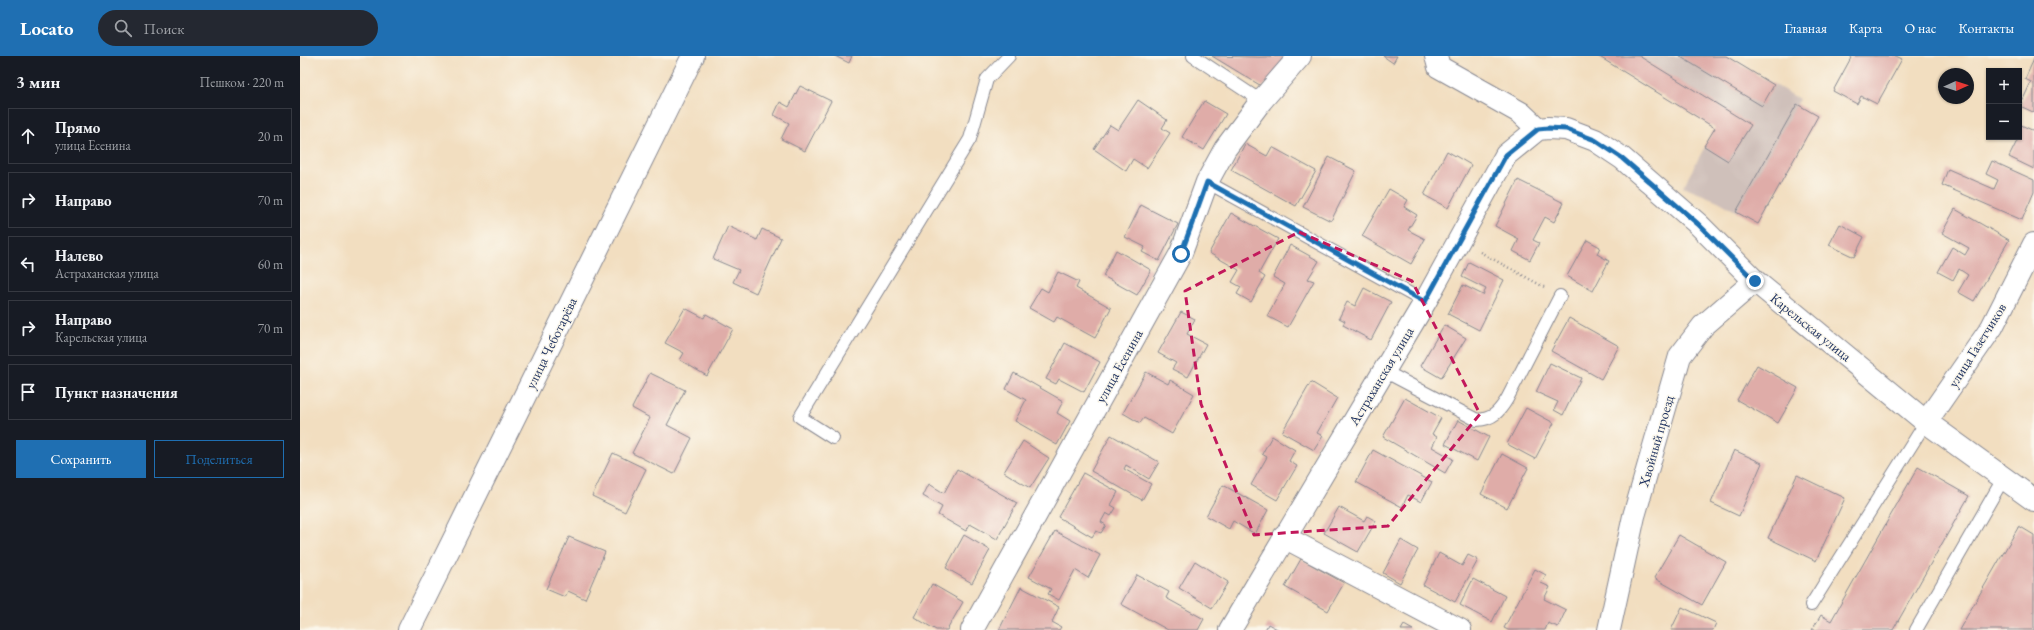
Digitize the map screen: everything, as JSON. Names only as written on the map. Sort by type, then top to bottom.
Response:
[{"type":"street","name":"улица Чеботарёва","points":[[409,630],[693,56]]},
{"type":"street","points":[[1261,101],[1300,56]]},
{"type":"street","points":[[1436,56],[1439,67],[1521,113],[1538,129]]},
{"type":"street","name":"улица Есенина","points":[[972,630],[1181,254],[1207,182],[1225,149],[1261,101]]},
{"type":"street","name":"Астраханская улица","points":[[1230,630],[1425,302],[1506,155],[1538,129]]},
{"type":"street","name":"Карельская улица","points":[[1538,129],[1566,129],[1595,140],[1622,158],[1698,224],[1755,281],[1926,422],[2034,500]]},
{"type":"street","name":"улица Газетчиков","points":[[1926,422],[1992,327],[2034,244]]},
{"type":"street","name":"Хвойный проезд","points":[[1609,630],[1634,516],[1680,356],[1703,326],[1755,281]]},
{"type":"street","points":[[1284,537],[1460,630]]},
{"type":"lane","points":[[833,438],[800,417],[970,140],[987,79],[1009,56]]},
{"type":"lane","points":[[1193,56],[1261,101]]},
{"type":"lane","points":[[1207,182],[1425,302]]},
{"type":"lane","points":[[1384,370],[1477,420],[1487,420],[1497,414],[1507,400],[1560,296]]},
{"type":"lane","points":[[1811,605],[1926,422]]},
{"type":"lane","points":[[1916,630],[2003,479]]},
{"type":"path","points":[[1458,241],[1560,296]]},
{"type":"highlighted area","points":[[1299,232],[1412,281],[1480,414],[1388,526],[1254,535],[1201,404],[1185,291]]},
{"type":"shaded area","points":[[1598,56],[1726,56],[1799,99],[1797,104],[1818,116],[1758,224],[1718,201],[1683,187],[1715,128]]},
{"type":"building","points":[[835,56],[852,56],[849,63]]},
{"type":"building","points":[[1212,56],[1260,57],[1291,56],[1263,87]]},
{"type":"building","points":[[1383,56],[1397,56],[1393,63]]},
{"type":"building","points":[[1598,56],[1639,56],[1751,125],[1728,161],[1704,146],[1715,128]]},
{"type":"building","points":[[1679,56],[1726,56],[1774,85],[1762,106]]},
{"type":"building","points":[[1852,56],[1896,56],[1902,59],[1877,104],[1861,96],[1857,104],[1833,91]]},
{"type":"building","points":[[2034,59],[2033,112],[2022,107],[2022,102],[2031,82],[2025,79]]},
{"type":"building","points":[[800,86],[831,101],[805,151],[781,139],[789,123],[774,115],[780,102],[789,107]]},
{"type":"building","points":[[1138,100],[1167,120],[1162,128],[1170,133],[1147,168],[1133,159],[1126,171],[1094,149],[1110,125],[1118,130]]},
{"type":"building","points":[[1204,101],[1226,114],[1204,150],[1182,137]]},
{"type":"building","points":[[1797,104],[1818,116],[1758,224],[1736,212]]},
{"type":"building","points":[[2022,125],[2034,131],[2034,169],[2009,157],[2018,140],[2022,140]]},
{"type":"building","points":[[1245,144],[1267,156],[1272,147],[1316,171],[1296,206],[1231,170]]},
{"type":"building","points":[[1447,151],[1471,165],[1448,208],[1424,195]]},
{"type":"building","points":[[1329,157],[1356,171],[1331,221],[1303,207]]},
{"type":"building","points":[[1992,161],[2034,180],[2034,192],[2022,220],[1942,185],[1948,169],[1994,189],[1998,180],[1986,174]]},
{"type":"building","points":[[1518,180],[1564,203],[1554,222],[1545,217],[1533,240],[1539,243],[1530,260],[1513,251],[1519,239],[1495,226]]},
{"type":"building","points":[[1389,189],[1408,200],[1404,207],[1417,215],[1408,230],[1425,239],[1411,264],[1362,236]]},
{"type":"building","points":[[1141,205],[1178,224],[1159,261],[1142,252],[1145,247],[1125,237]]},
{"type":"building","points":[[1955,209],[2009,240],[1974,301],[1958,292],[1968,275],[1959,269],[1953,280],[1938,272],[1952,247],[1965,255],[1969,248],[1942,233]]},
{"type":"building","points":[[1231,213],[1278,239],[1259,273],[1265,277],[1251,302],[1237,294],[1241,287],[1232,282],[1239,270],[1209,253]]},
{"type":"building","points":[[1840,224],[1864,237],[1854,257],[1829,245]]},
{"type":"building","points":[[728,226],[757,240],[762,229],[781,238],[756,293],[733,282],[739,270],[713,259]]},
{"type":"building","points":[[1587,240],[1600,247],[1597,254],[1609,261],[1593,291],[1567,276]]},
{"type":"building","points":[[1290,245],[1319,261],[1308,279],[1314,281],[1288,327],[1267,316],[1285,284],[1273,277]]},
{"type":"building","points":[[1116,250],[1151,270],[1137,295],[1103,276]]},
{"type":"building","points":[[1469,262],[1504,280],[1479,330],[1448,314],[1463,285],[1483,295],[1486,289],[1462,277]]},
{"type":"building","points":[[1058,272],[1079,282],[1076,288],[1111,308],[1095,338],[1057,317],[1054,322],[1029,308],[1041,288],[1048,292]]},
{"type":"building","points":[[1364,288],[1391,302],[1371,340],[1343,325],[1345,321],[1339,318],[1347,302],[1355,306]]},
{"type":"building","points":[[685,308],[704,318],[706,314],[733,329],[707,376],[680,360],[684,353],[665,343]]},
{"type":"building","points":[[1181,312],[1195,319],[1187,334],[1206,344],[1188,377],[1172,369],[1176,363],[1158,353]]},
{"type":"building","points":[[1569,318],[1619,346],[1601,379],[1551,351]]},
{"type":"building","points":[[1444,325],[1466,338],[1441,378],[1420,366]]},
{"type":"building","points":[[1065,343],[1100,362],[1084,392],[1059,379],[1056,384],[1046,379]]},
{"type":"building","points":[[1550,363],[1581,378],[1563,415],[1554,410],[1558,402],[1536,392]]},
{"type":"building","points":[[1757,365],[1798,388],[1778,423],[1737,400]]},
{"type":"building","points":[[1146,372],[1168,384],[1170,380],[1194,394],[1172,434],[1144,418],[1140,423],[1123,413]]},
{"type":"building","points":[[650,373],[685,390],[667,425],[692,438],[674,474],[632,453],[650,418],[632,408]]},
{"type":"building","points":[[1014,373],[1063,401],[1057,413],[1070,421],[1057,445],[1015,421],[1026,400],[1006,389]]},
{"type":"building","points":[[1311,382],[1337,398],[1317,433],[1323,436],[1314,450],[1282,432]]},
{"type":"building","points":[[1405,398],[1441,418],[1432,434],[1437,437],[1432,447],[1453,459],[1445,473],[1383,437]]},
{"type":"building","points":[[1526,408],[1554,423],[1535,459],[1507,444]]},
{"type":"building","points":[[1458,420],[1489,437],[1477,461],[1445,444]]},
{"type":"building","points":[[1111,435],[1159,462],[1149,479],[1126,465],[1124,469],[1151,484],[1142,500],[1091,471]]},
{"type":"building","points":[[1272,436],[1295,450],[1289,461],[1297,466],[1277,500],[1251,485],[1267,457],[1262,454]]},
{"type":"building","points":[[1023,441],[1049,458],[1030,488],[1004,472]]},
{"type":"building","points":[[1373,450],[1432,482],[1421,502],[1408,495],[1402,507],[1356,482]]},
{"type":"building","points":[[1734,450],[1762,463],[1739,516],[1711,503]]},
{"type":"building","points":[[613,453],[646,469],[625,512],[592,496]]},
{"type":"building","points":[[1502,454],[1528,468],[1507,508],[1481,494]]},
{"type":"building","points":[[1918,467],[1969,496],[1893,630],[1812,630],[1821,615],[1831,621]]},
{"type":"building","points":[[957,469],[1017,503],[997,539],[970,524],[966,531],[938,515],[942,507],[923,496],[929,484],[944,493]]},
{"type":"building","points":[[1083,473],[1118,492],[1111,505],[1116,508],[1111,516],[1106,513],[1101,522],[1106,525],[1101,533],[1096,531],[1092,537],[1058,517]]},
{"type":"building","points":[[1797,475],[1845,498],[1816,561],[1768,538]]},
{"type":"building","points":[[1223,485],[1268,510],[1255,534],[1233,521],[1229,529],[1206,516]]},
{"type":"building","points":[[1339,507],[1364,521],[1367,516],[1376,521],[1358,552],[1324,533]]},
{"type":"building","points":[[2019,526],[2034,535],[2034,630],[1959,630]]},
{"type":"building","points":[[1055,531],[1100,555],[1088,578],[1075,570],[1059,600],[1048,594],[1051,589],[1029,577]]},
{"type":"building","points":[[964,535],[990,550],[972,583],[946,568]]},
{"type":"building","points":[[1679,535],[1726,562],[1702,605],[1654,578]]},
{"type":"building","points":[[569,537],[605,552],[585,599],[568,591],[565,597],[546,589]]},
{"type":"building","points":[[1401,540],[1418,550],[1400,583],[1383,573]]},
{"type":"building","points":[[1439,553],[1462,566],[1468,555],[1478,560],[1455,602],[1423,585]]},
{"type":"building","points":[[1301,559],[1344,583],[1328,611],[1285,587]]},
{"type":"building","points":[[1195,561],[1228,582],[1212,608],[1179,588]]},
{"type":"building","points":[[1535,569],[1546,575],[1541,583],[1550,587],[1544,599],[1566,610],[1558,627],[1548,623],[1545,630],[1508,630],[1504,628]]},
{"type":"building","points":[[1137,575],[1169,592],[1166,598],[1204,619],[1198,630],[1168,630],[1121,604]]},
{"type":"building","points":[[1473,579],[1505,596],[1492,622],[1460,605]]},
{"type":"building","points":[[932,584],[963,602],[947,630],[936,630],[914,617]]},
{"type":"building","points":[[1021,587],[1059,607],[1052,622],[1061,627],[1059,630],[999,630]]},
{"type":"building","points":[[1682,607],[1716,623],[1713,630],[1671,630]]},
{"type":"building","points":[[1268,624],[1279,630],[1265,630]]},
{"type":"building","points":[[1404,625],[1413,630],[1401,630]]},
{"type":"route","points":[[1181,254],[1207,182],[1425,302],[1506,155],[1538,129],[1548,128],[1566,129],[1595,140],[1622,158],[1698,224],[1755,281]]}]
